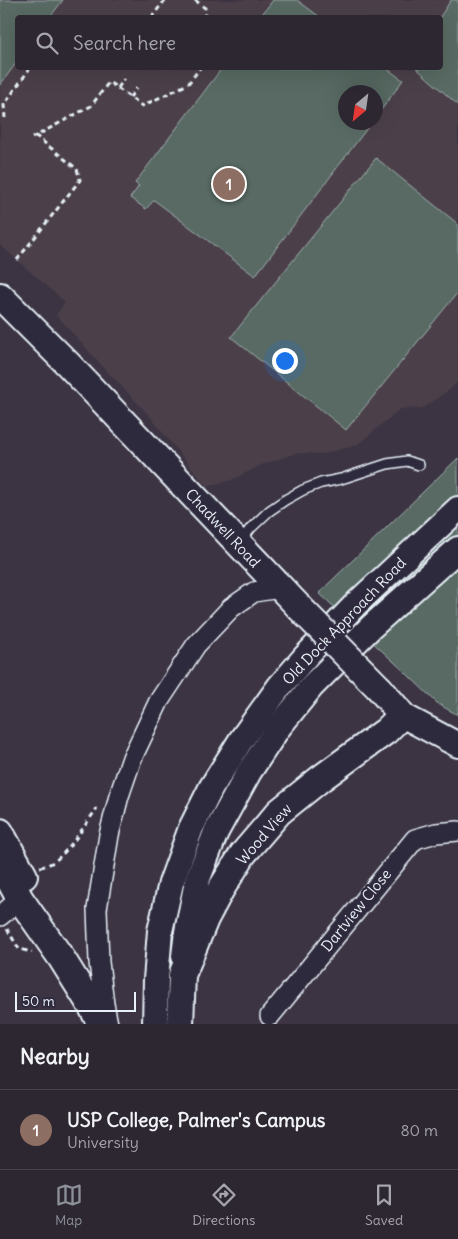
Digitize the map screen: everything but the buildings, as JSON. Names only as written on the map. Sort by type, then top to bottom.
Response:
[{"type":"main road","name":"Chadwell Road","points":[[0,296],[68,364],[280,588],[380,689],[402,715]]},
{"type":"main road","name":"Wood View","points":[[180,1024],[182,975],[205,919],[221,888],[243,854],[279,812],[320,779],[386,731],[402,715]]},
{"type":"main road","points":[[0,832],[30,886],[26,894],[20,899]]},
{"type":"main road","points":[[4,869],[20,899],[62,959],[101,1024]]},
{"type":"street","name":"Old Dock Approach Road","points":[[155,1024],[160,931],[171,883],[191,828],[211,788],[241,740],[279,687],[357,603],[458,509]]},
{"type":"street","name":"Old Dock Approach Road","points":[[182,975],[187,932],[197,881],[216,832],[249,772],[278,728],[312,686],[371,627],[458,549]]},
{"type":"street","points":[[108,1024],[99,962],[97,909],[109,835],[119,796],[132,758],[159,700],[196,645],[231,608],[254,592],[280,588]]},
{"type":"street","name":"Chadwell Road","points":[[402,715],[458,745]]},
{"type":"street","name":"Dartview Close","points":[[269,1020],[415,839],[436,833],[458,831]]},
{"type":"street","points":[[3,922],[20,899]]},
{"type":"lane","points":[[239,544],[251,528],[269,511],[303,490],[321,483],[341,480],[387,464],[408,462],[419,465]]},
{"type":"path","points":[[154,15],[164,0]]},
{"type":"path","points":[[195,0],[205,8],[205,15]]},
{"type":"path","points":[[5,118],[4,105],[29,70]]},
{"type":"path","points":[[17,260],[80,180],[77,169],[34,137],[91,106],[109,82],[142,106],[188,84],[198,70]]},
{"type":"path","points":[[118,88],[124,79]]},
{"type":"path","points":[[130,97],[137,88]]},
{"type":"path","points":[[35,867],[48,865],[55,861],[82,830],[105,797],[119,796]]},
{"type":"path","points":[[3,922],[19,949]]},
{"type":"shaded area","points":[[0,0],[451,0],[442,15],[15,15],[15,70],[418,70],[458,105],[458,382],[449,390],[423,408],[400,409],[357,445],[323,454],[297,453],[261,465],[234,479],[207,487],[147,413],[56,315],[65,302],[0,245]]},
{"type":"green space","points":[[0,0],[63,0],[52,15],[15,15],[15,65],[0,85]]},
{"type":"green space","points":[[273,0],[297,0],[317,15],[262,15]]},
{"type":"green space","points":[[451,0],[458,0],[458,105],[418,70],[443,70],[443,15],[441,15]]},
{"type":"green space","points":[[220,70],[389,70],[403,80],[383,107],[383,85],[338,85],[338,130],[366,130],[255,276],[154,200],[146,209],[130,198],[139,186],[135,183]]},
{"type":"green space","points":[[376,158],[458,224],[458,292],[346,430],[231,337]]},
{"type":"green space","points":[[458,458],[458,715],[438,704],[319,593]]},
{"type":"place","name":"USP College, Palmer's Campus","points":[[229,184]]}]
